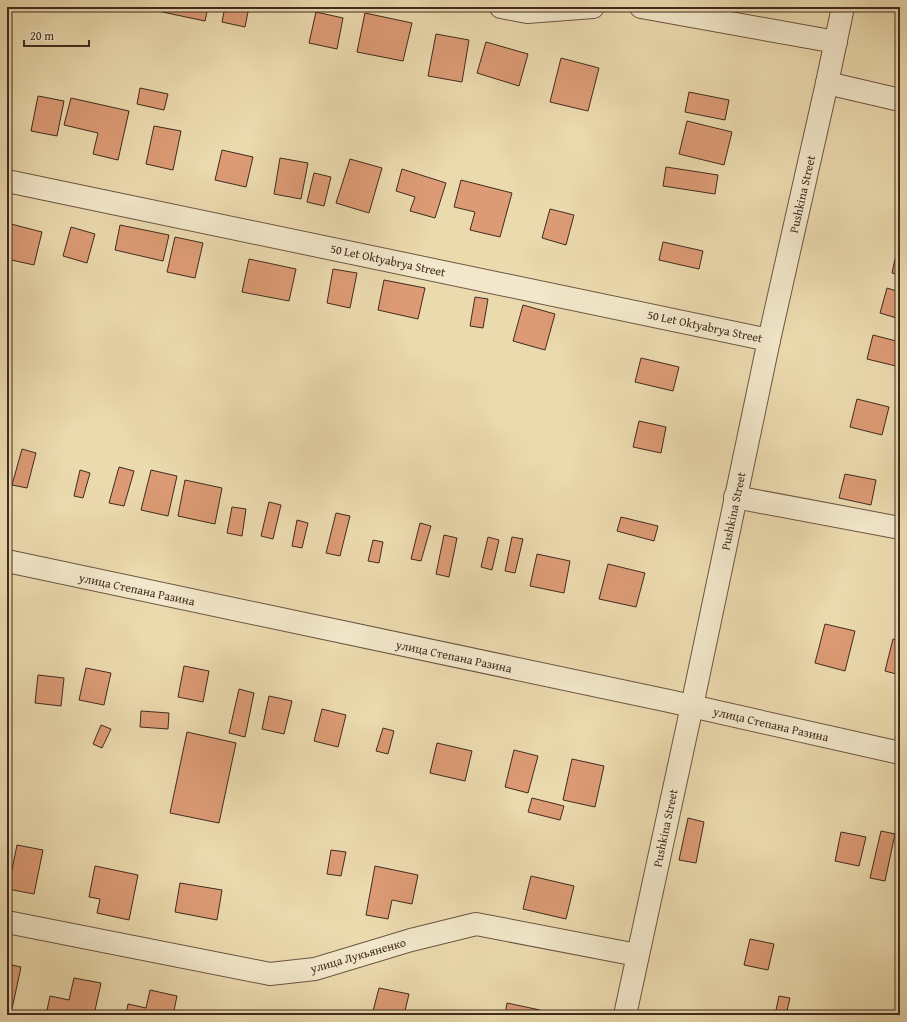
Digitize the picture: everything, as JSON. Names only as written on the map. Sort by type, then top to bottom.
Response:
[{"type":"street","points":[[501,7],[527,12],[592,7]]},
{"type":"street","points":[[641,7],[836,42]]},
{"type":"street","name":"Pushkina Street","points":[[625,1015],[692,706],[735,497],[843,7]]},
{"type":"street","points":[[827,84],[900,100]]},
{"type":"street","name":"50 Let Oktyabrya Street","points":[[7,181],[769,340]]},
{"type":"street","points":[[735,497],[900,528]]},
{"type":"street","name":"улица Степана Разина","points":[[7,561],[692,706],[900,753]]},
{"type":"street","name":"улица Лукьяненко","points":[[7,922],[270,974],[315,969],[411,940],[476,924],[637,955]]},
{"type":"building","points":[[154,7],[208,7],[205,21],[153,10]]},
{"type":"building","points":[[225,7],[249,7],[245,27],[222,22]]},
{"type":"building","points":[[316,12],[343,18],[337,49],[309,43]]},
{"type":"building","points":[[365,13],[412,23],[403,61],[357,52]]},
{"type":"building","points":[[436,34],[469,40],[462,82],[428,76]]},
{"type":"building","points":[[486,42],[528,54],[519,86],[477,73]]},
{"type":"building","points":[[561,58],[599,68],[588,111],[550,102]]},
{"type":"building","points":[[140,88],[168,94],[164,110],[137,104]]},
{"type":"building","points":[[689,92],[729,100],[725,120],[685,112]]},
{"type":"building","points":[[38,96],[64,101],[57,136],[31,131]]},
{"type":"building","points":[[71,98],[129,111],[118,160],[93,154],[98,133],[64,125]]},
{"type":"building","points":[[687,121],[732,132],[724,165],[679,154]]},
{"type":"building","points":[[154,126],[181,131],[173,170],[146,164]]},
{"type":"building","points":[[222,150],[253,157],[246,187],[215,180]]},
{"type":"building","points":[[280,158],[308,163],[301,199],[274,194]]},
{"type":"building","points":[[350,159],[382,168],[369,213],[336,203]]},
{"type":"building","points":[[666,167],[718,175],[715,194],[663,186]]},
{"type":"building","points":[[402,169],[446,183],[435,218],[410,211],[415,197],[396,191]]},
{"type":"building","points":[[314,173],[331,177],[324,206],[307,202]]},
{"type":"building","points":[[461,180],[512,193],[500,237],[470,230],[475,212],[454,207]]},
{"type":"building","points":[[550,209],[574,215],[566,245],[542,238]]},
{"type":"building","points":[[900,216],[900,233],[896,232]]},
{"type":"building","points":[[7,223],[42,232],[34,265],[7,259]]},
{"type":"building","points":[[120,225],[169,235],[163,261],[115,250]]},
{"type":"building","points":[[71,227],[95,234],[87,263],[63,256]]},
{"type":"building","points":[[175,237],[203,243],[195,278],[167,272]]},
{"type":"building","points":[[663,242],[703,251],[699,269],[659,260]]},
{"type":"building","points":[[249,259],[296,269],[289,301],[242,292]]},
{"type":"building","points":[[895,259],[900,260],[900,275],[892,273]]},
{"type":"building","points":[[333,269],[357,273],[350,308],[327,303]]},
{"type":"building","points":[[384,280],[425,288],[418,319],[378,310]]},
{"type":"building","points":[[887,288],[900,292],[900,319],[880,313]]},
{"type":"building","points":[[475,297],[488,299],[483,328],[470,326]]},
{"type":"building","points":[[523,305],[555,314],[545,350],[513,341]]},
{"type":"building","points":[[873,335],[900,342],[900,367],[867,359]]},
{"type":"building","points":[[641,358],[679,367],[673,391],[635,382]]},
{"type":"building","points":[[857,399],[889,407],[882,435],[850,427]]},
{"type":"building","points":[[639,421],[666,427],[661,453],[633,447]]},
{"type":"building","points":[[22,449],[36,453],[27,488],[12,485]]},
{"type":"building","points":[[119,467],[134,471],[124,506],[109,503]]},
{"type":"building","points":[[80,470],[90,473],[83,498],[74,496]]},
{"type":"building","points":[[151,470],[177,476],[168,516],[141,510]]},
{"type":"building","points":[[845,474],[876,480],[871,505],[839,498]]},
{"type":"building","points":[[185,480],[222,488],[215,524],[178,516]]},
{"type":"building","points":[[269,502],[281,505],[273,539],[261,536]]},
{"type":"building","points":[[232,507],[246,509],[242,536],[227,533]]},
{"type":"building","points":[[336,513],[350,516],[340,556],[326,553]]},
{"type":"building","points":[[621,517],[658,526],[654,541],[617,531]]},
{"type":"building","points":[[297,520],[308,523],[302,548],[292,546]]},
{"type":"building","points":[[420,523],[431,526],[421,561],[411,559]]},
{"type":"building","points":[[444,535],[457,538],[449,577],[436,574]]},
{"type":"building","points":[[488,537],[499,540],[492,570],[481,567]]},
{"type":"building","points":[[512,537],[523,539],[515,573],[505,571]]},
{"type":"building","points":[[373,540],[383,542],[379,563],[368,561]]},
{"type":"building","points":[[537,554],[570,561],[564,593],[530,586]]},
{"type":"building","points":[[608,564],[645,573],[636,607],[599,599]]},
{"type":"building","points":[[825,624],[855,631],[845,671],[815,663]]},
{"type":"building","points":[[893,639],[900,641],[900,675],[885,671]]},
{"type":"building","points":[[184,666],[209,671],[203,702],[178,697]]},
{"type":"building","points":[[86,668],[111,673],[104,705],[79,700]]},
{"type":"building","points":[[38,675],[64,678],[61,706],[35,703]]},
{"type":"building","points":[[239,689],[254,693],[245,737],[229,733]]},
{"type":"building","points":[[269,696],[292,701],[284,734],[262,729]]},
{"type":"building","points":[[322,709],[346,715],[338,747],[314,741]]},
{"type":"building","points":[[141,711],[169,713],[168,729],[140,727]]},
{"type":"building","points":[[101,725],[111,729],[102,748],[93,744]]},
{"type":"building","points":[[383,728],[394,731],[388,754],[376,751]]},
{"type":"building","points":[[187,732],[236,743],[219,823],[170,813]]},
{"type":"building","points":[[437,743],[472,751],[465,781],[430,773]]},
{"type":"building","points":[[514,750],[538,756],[528,793],[505,787]]},
{"type":"building","points":[[572,759],[604,766],[595,807],[563,800]]},
{"type":"building","points":[[532,798],[564,806],[560,820],[528,812]]},
{"type":"building","points":[[688,818],[704,822],[696,863],[679,860]]},
{"type":"building","points":[[881,831],[895,834],[885,881],[870,878]]},
{"type":"building","points":[[841,832],[866,837],[859,866],[835,861]]},
{"type":"building","points":[[17,845],[43,850],[34,894],[8,889]]},
{"type":"building","points":[[331,850],[346,852],[341,876],[327,874]]},
{"type":"building","points":[[95,866],[138,875],[129,920],[97,913],[100,899],[89,897]]},
{"type":"building","points":[[375,866],[418,875],[412,904],[392,900],[388,919],[366,915]]},
{"type":"building","points":[[531,876],[574,886],[566,919],[523,909]]},
{"type":"building","points":[[180,883],[222,890],[217,920],[175,912]]},
{"type":"building","points":[[750,939],[774,944],[768,970],[744,965]]},
{"type":"building","points":[[7,964],[21,967],[12,1009],[7,1008]]},
{"type":"building","points":[[74,978],[101,983],[94,1015],[46,1015],[50,996],[69,1000]]},
{"type":"building","points":[[379,988],[409,994],[404,1015],[372,1015]]},
{"type":"building","points":[[150,990],[177,996],[173,1015],[126,1015],[128,1004],[146,1008]]},
{"type":"building","points":[[779,996],[790,998],[786,1015],[775,1015]]},
{"type":"building","points":[[507,1003],[540,1010],[539,1015],[505,1015]]}]
